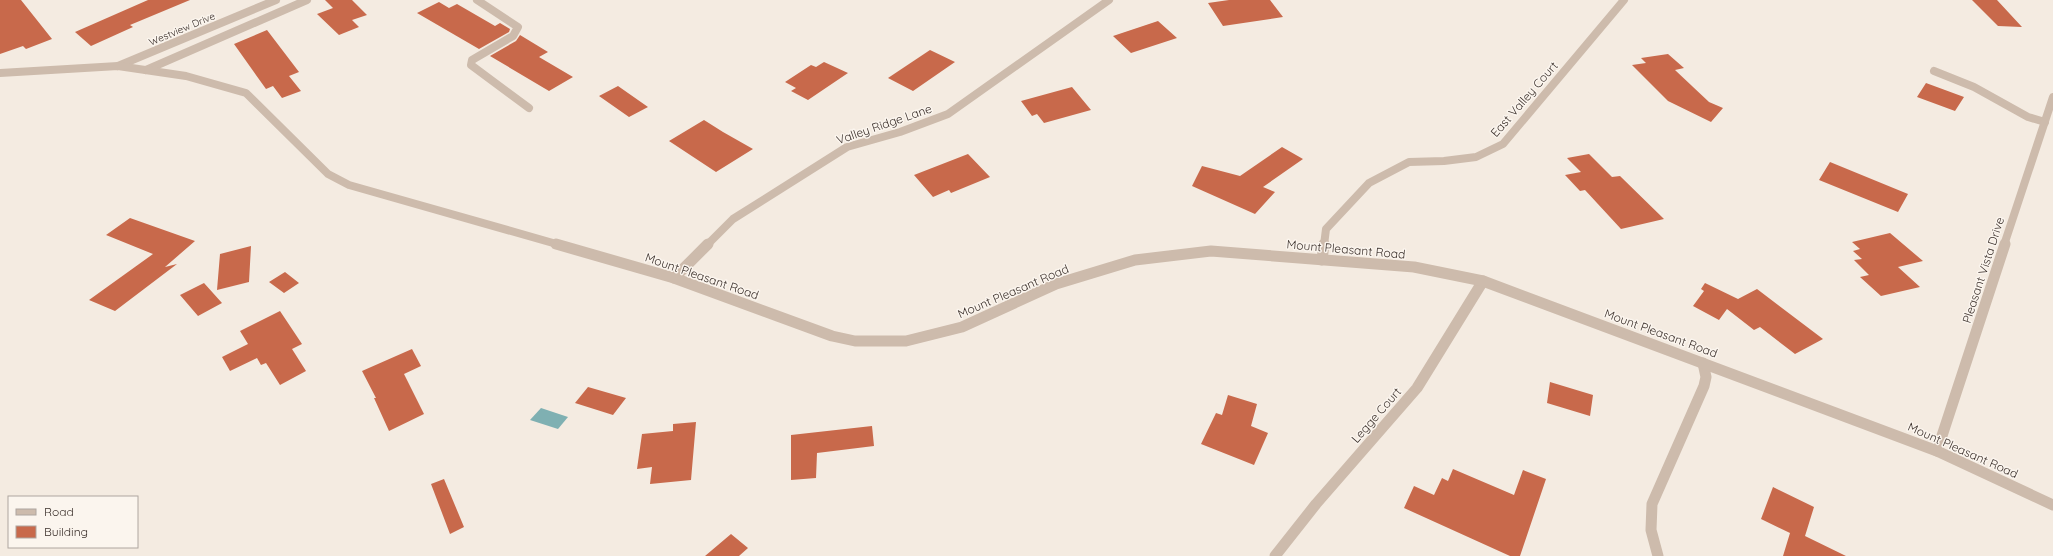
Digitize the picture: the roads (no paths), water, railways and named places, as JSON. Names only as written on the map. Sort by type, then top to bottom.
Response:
[{"type":"street","name":"Westview Drive","points":[[118,66],[276,0]]},
{"type":"street","points":[[146,70],[307,0]]},
{"type":"street","points":[[478,0],[518,27],[514,36],[472,60],[471,65],[529,108]]},
{"type":"street","name":"Valley Ridge Lane","points":[[674,278],[733,219],[781,190],[813,166],[847,147],[900,132],[948,114],[1109,0]]},
{"type":"street","name":"East Valley Court","points":[[1322,260],[1326,229],[1369,183],[1409,162],[1444,161],[1476,157],[1503,144],[1624,0]]},
{"type":"street","name":"Mount Pleasant Road","points":[[0,74],[118,66],[186,76],[246,93],[328,174],[349,185],[674,278],[832,336],[855,341],[906,341],[962,327],[1056,284],[1135,260],[1211,251],[1414,268],[1483,281],[1937,450],[2053,505]]},
{"type":"street","points":[[1934,70],[1974,87],[2028,117],[2044,122]]},
{"type":"street","name":"Pleasant Vista Drive","points":[[1937,450],[2053,97]]},
{"type":"street","name":"Legge Court","points":[[1274,556],[1316,504],[1417,388],[1483,281]]},
{"type":"street","points":[[1658,556],[1652,537],[1650,521],[1652,504],[1704,386],[1706,377],[1704,363]]},
{"type":"water","points":[[541,408],[568,417],[558,429],[530,420]]}]
